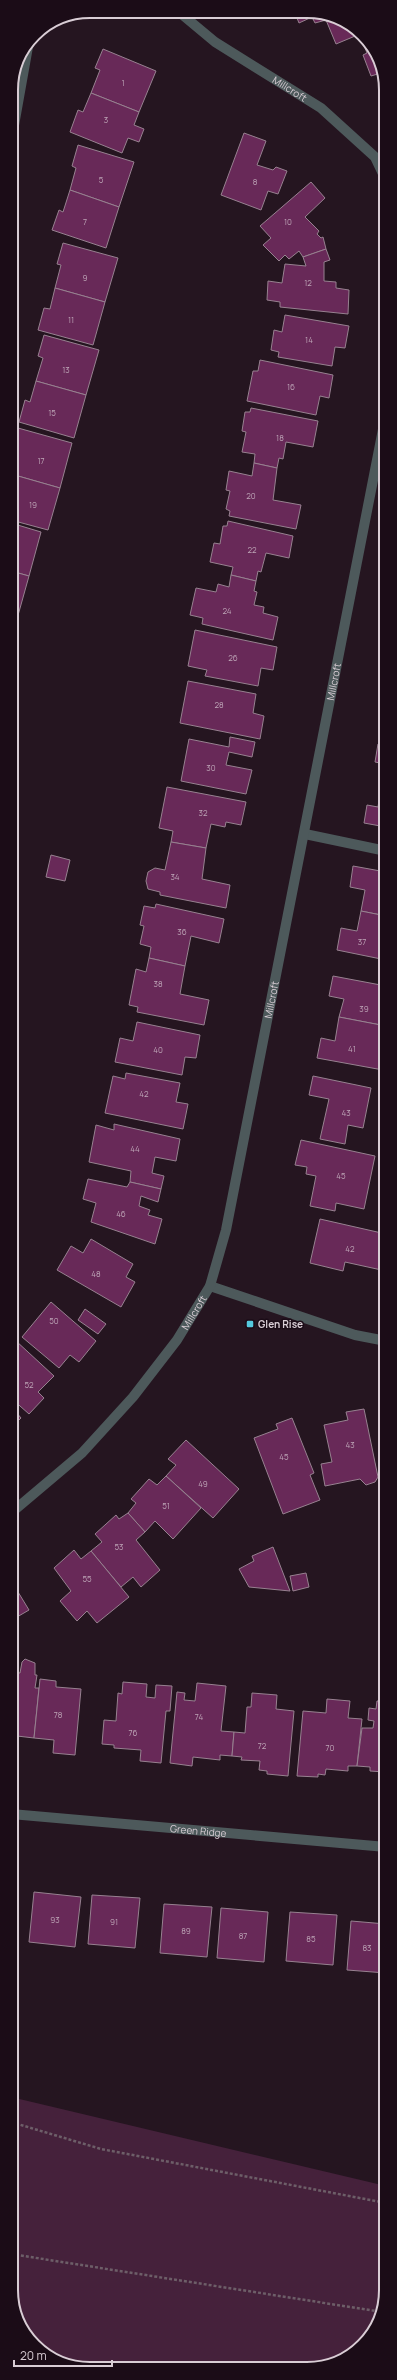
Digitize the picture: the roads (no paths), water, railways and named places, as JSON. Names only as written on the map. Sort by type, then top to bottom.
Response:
[{"type":"street","name":"Millcroft","points":[[186,18],[215,42],[321,108],[375,157],[379,165]]},
{"type":"street","points":[[18,103],[26,56]]},
{"type":"street","name":"Millcroft","points":[[18,1507],[82,1453],[132,1397],[177,1340],[210,1286],[226,1230],[305,834],[379,450]]},
{"type":"street","points":[[305,834],[379,850]]},
{"type":"street","points":[[210,1286],[355,1335],[379,1340]]},
{"type":"street","name":"Green Ridge","points":[[18,1815],[379,1846]]},
{"type":"place","name":"Glen Rise","points":[[250,1324]]}]
